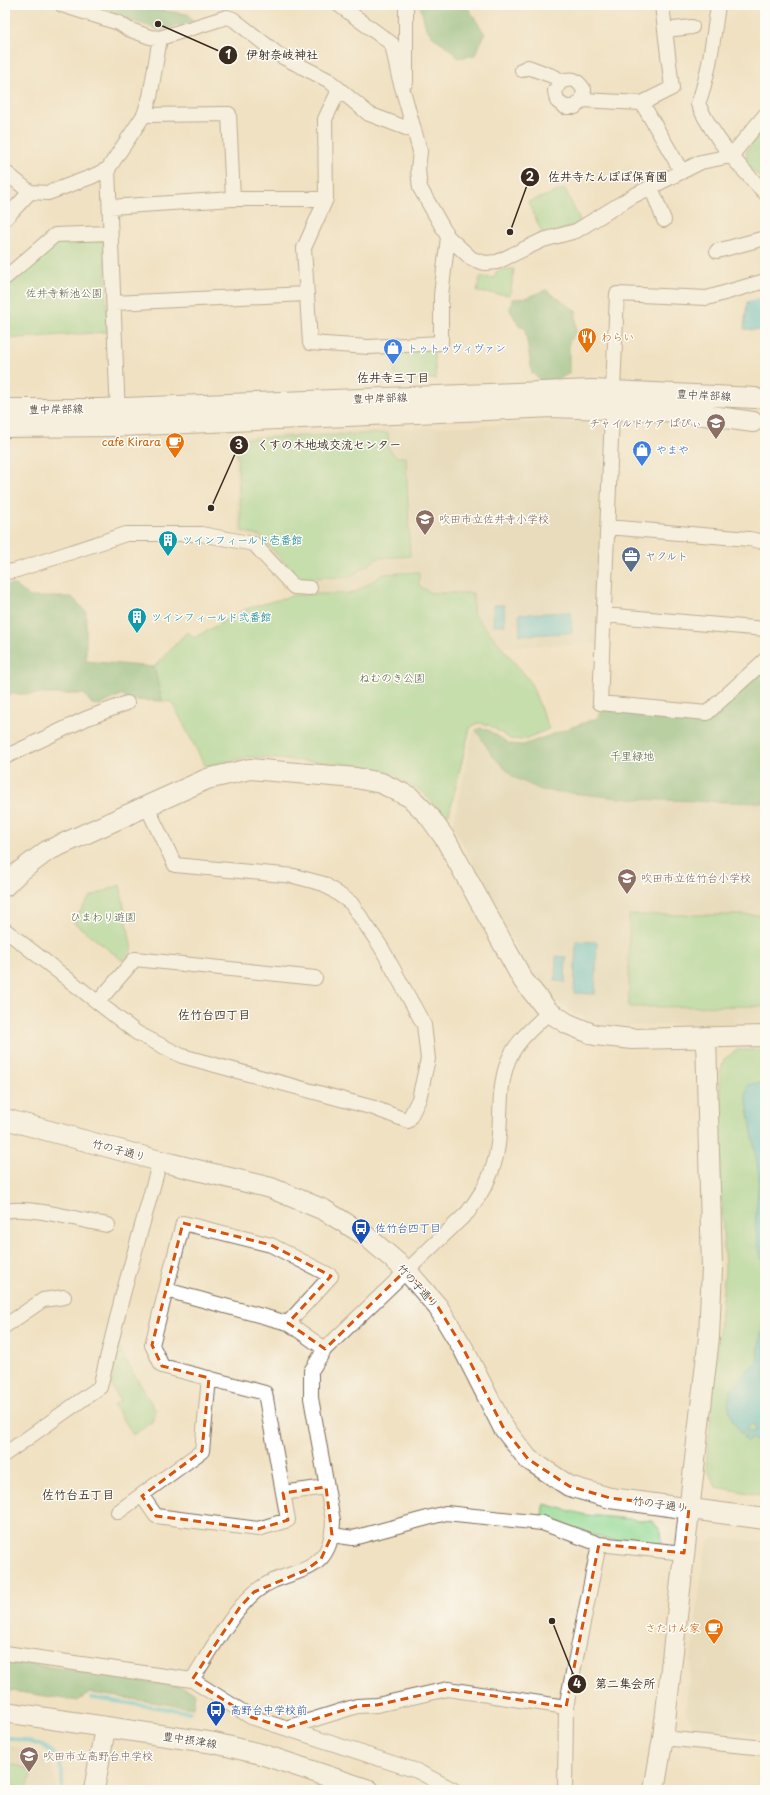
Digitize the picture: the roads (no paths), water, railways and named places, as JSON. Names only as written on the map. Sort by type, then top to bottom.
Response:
[{"type":"street","points":[[62,5],[119,23],[128,29],[150,37],[160,38],[227,17],[233,19],[279,56],[328,80],[369,114],[414,131]]},
{"type":"street","points":[[339,5],[392,44],[398,73],[406,96],[420,151],[418,170],[420,188],[448,237],[472,259],[486,263],[497,262],[543,240],[576,231],[651,187],[701,162],[731,156],[765,115]]},
{"type":"street","points":[[406,5],[406,96]]},
{"type":"street","points":[[582,100],[642,103],[672,88],[662,5]]},
{"type":"street","points":[[718,5],[708,70],[698,104],[709,128],[731,156],[765,192]]},
{"type":"street","points":[[665,30],[692,28]]},
{"type":"street","points":[[5,172],[30,192],[48,193],[108,169],[144,115],[150,97],[160,38]]},
{"type":"street","points":[[522,70],[528,68],[555,77],[560,82]]},
{"type":"street","points":[[569,78],[578,82],[584,90],[582,100],[575,107],[565,107],[557,101],[555,91],[560,82],[569,78]]},
{"type":"street","points":[[339,90],[325,119],[326,199],[304,248],[310,342],[369,347],[441,343],[441,295],[448,237]]},
{"type":"street","points":[[642,103],[682,172]]},
{"type":"street","points":[[144,115],[229,114],[233,199]]},
{"type":"street","points":[[108,169],[118,417]]},
{"type":"street","points":[[651,187],[664,220]]},
{"type":"street","points":[[5,220],[30,192]]},
{"type":"street","points":[[110,207],[233,199],[326,199]]},
{"type":"street","points":[[5,278],[55,235],[110,233]]},
{"type":"street","points":[[717,251],[765,238]]},
{"type":"street","points":[[765,281],[707,298],[617,294],[600,703],[707,713],[765,660]]},
{"type":"street","points":[[114,303],[306,294]]},
{"type":"street","name":"豊中岸部線","points":[[5,427],[118,417],[553,391],[759,423]]},
{"type":"street","name":"豊中岸部線","points":[[612,400],[760,398]]},
{"type":"street","name":"豊中岸部線","points":[[5,409],[118,417]]},
{"type":"street","points":[[608,527],[749,539],[765,542]]},
{"type":"street","points":[[5,572],[14,571],[126,534],[201,534],[254,544],[294,587],[310,588]]},
{"type":"street","points":[[604,615],[765,629]]},
{"type":"street","points":[[5,757],[85,719],[127,703]]},
{"type":"street","points":[[5,886],[19,872],[48,851],[207,779],[250,769],[356,778],[381,783],[410,797],[429,816],[446,840],[523,980],[549,1012],[568,1024],[596,1035],[632,1039],[765,1036]]},
{"type":"street","points":[[5,930],[137,1033],[182,1056],[374,1108],[408,1122],[420,1099],[428,1059],[424,1025],[381,947],[351,903],[324,884],[294,876],[175,866],[147,807]]},
{"type":"street","points":[[98,1002],[135,959],[315,978]]},
{"type":"street","points":[[192,1680],[240,1607],[250,1597],[269,1583],[306,1570],[321,1559],[329,1547],[333,1521],[311,1398],[311,1371],[325,1349],[468,1212],[484,1191],[494,1166],[499,1135],[502,1084],[508,1060],[524,1036],[549,1012]]},
{"type":"street","points":[[654,1790],[663,1738],[688,1508],[709,1337],[712,1268],[706,1037]]},
{"type":"street","name":"竹の子通り","points":[[5,1119],[160,1161],[271,1188],[324,1210],[365,1235],[406,1270],[438,1307],[464,1348],[503,1427],[528,1459],[569,1486],[610,1498],[765,1519]]},
{"type":"street","points":[[5,1454],[102,1393],[123,1294],[160,1161]]},
{"type":"street","points":[[5,1212],[12,1210],[37,1211],[108,1226]]},
{"type":"street","points":[[142,1496],[156,1516],[258,1529],[288,1520],[266,1393],[162,1366],[152,1345],[183,1223],[271,1245],[331,1276],[288,1323]]},
{"type":"street","points":[[166,1290],[288,1323],[325,1349]]},
{"type":"street","points":[[5,1326],[43,1300],[64,1297]]},
{"type":"street","points":[[118,1512],[202,1452],[209,1378]]},
{"type":"street","points":[[283,1493],[326,1487]]},
{"type":"street","points":[[332,1534],[353,1538],[446,1513],[542,1524],[599,1544],[684,1553]]},
{"type":"street","points":[[565,1790],[566,1707],[599,1544]]},
{"type":"street","points":[[5,1653],[192,1680],[230,1702],[251,1717],[417,1772],[454,1790]]},
{"type":"street","points":[[286,1728],[357,1706],[377,1705],[448,1689],[566,1707]]},
{"type":"street","name":"豊中摂津線","points":[[5,1712],[214,1743],[254,1752],[369,1790]]},
{"type":"street","points":[[94,1790],[105,1728]]},
{"type":"street","points":[[663,1738],[765,1748]]},
{"type":"water","points":[[765,297],[765,331],[744,329],[747,302]]},
{"type":"water","points":[[493,605],[504,605],[505,625],[493,625]]},
{"type":"water","points":[[571,612],[572,633],[520,635],[519,614]]},
{"type":"water","points":[[576,941],[597,942],[595,994],[574,993]]},
{"type":"water","points":[[556,956],[566,957],[565,982],[555,981]]},
{"type":"water","points":[[765,1082],[765,1279],[755,1226],[759,1176],[746,1096],[748,1085]]},
{"type":"water","points":[[765,1308],[765,1449],[752,1438],[747,1442],[743,1436],[749,1432],[754,1432],[756,1428],[754,1424],[749,1425],[748,1430],[742,1434],[732,1420],[728,1403],[731,1388],[757,1361]]},
{"type":"waterway","points":[[92,1698],[190,1712]]},
{"type":"waterway","points":[[5,1737],[40,1745],[55,1755],[60,1764],[62,1790]]},
{"type":"place","name":"伊射奈岐神社","points":[[158,24]]},
{"type":"place","name":"佐井寺たんぽぽ保育園","points":[[510,232]]},
{"type":"place","name":"わらい","points":[[587,354]]},
{"type":"place","name":"トゥトゥヴィヴァン","points":[[393,365]]},
{"type":"place","name":"チャイルドケア ぱぴぃ","points":[[716,440]]},
{"type":"place","name":"cafe Kirara","points":[[175,459]]},
{"type":"place","name":"やまや","points":[[642,467]]},
{"type":"place","name":"くすの木地域交流センター","points":[[211,508]]},
{"type":"place","name":"吹田市立佐井寺小学校","points":[[425,536]]},
{"type":"place","name":"ツインフィールド壱番館","points":[[168,557]]},
{"type":"place","name":"ヤクルト","points":[[631,573]]},
{"type":"place","name":"ツインフィールド弐番館","points":[[137,634]]},
{"type":"place","name":"吹田市立佐竹台小学校","points":[[627,895]]},
{"type":"place","name":"佐竹台四丁目","points":[[361,1245]]},
{"type":"place","name":"第二集会所","points":[[552,1621]]},
{"type":"place","name":"さたけん家","points":[[714,1645]]},
{"type":"place","name":"高野台中学校前","points":[[216,1727]]},
{"type":"place","name":"吹田市立高野台中学校","points":[[29,1773]]},
{"type":"district","name":"佐井寺三丁目","points":[[393,378]]},
{"type":"district","name":"佐竹台四丁目","points":[[214,1015]]},
{"type":"district","name":"佐竹台五丁目","points":[[78,1495]]},
{"type":"park label","name":"佐井寺新池公園","points":[[64,293]]},
{"type":"park label","name":"ねむのき公園","points":[[392,678]]},
{"type":"park label","name":"千里緑地","points":[[632,756]]},
{"type":"park label","name":"ひまわり遊園","points":[[103,917]]}]
